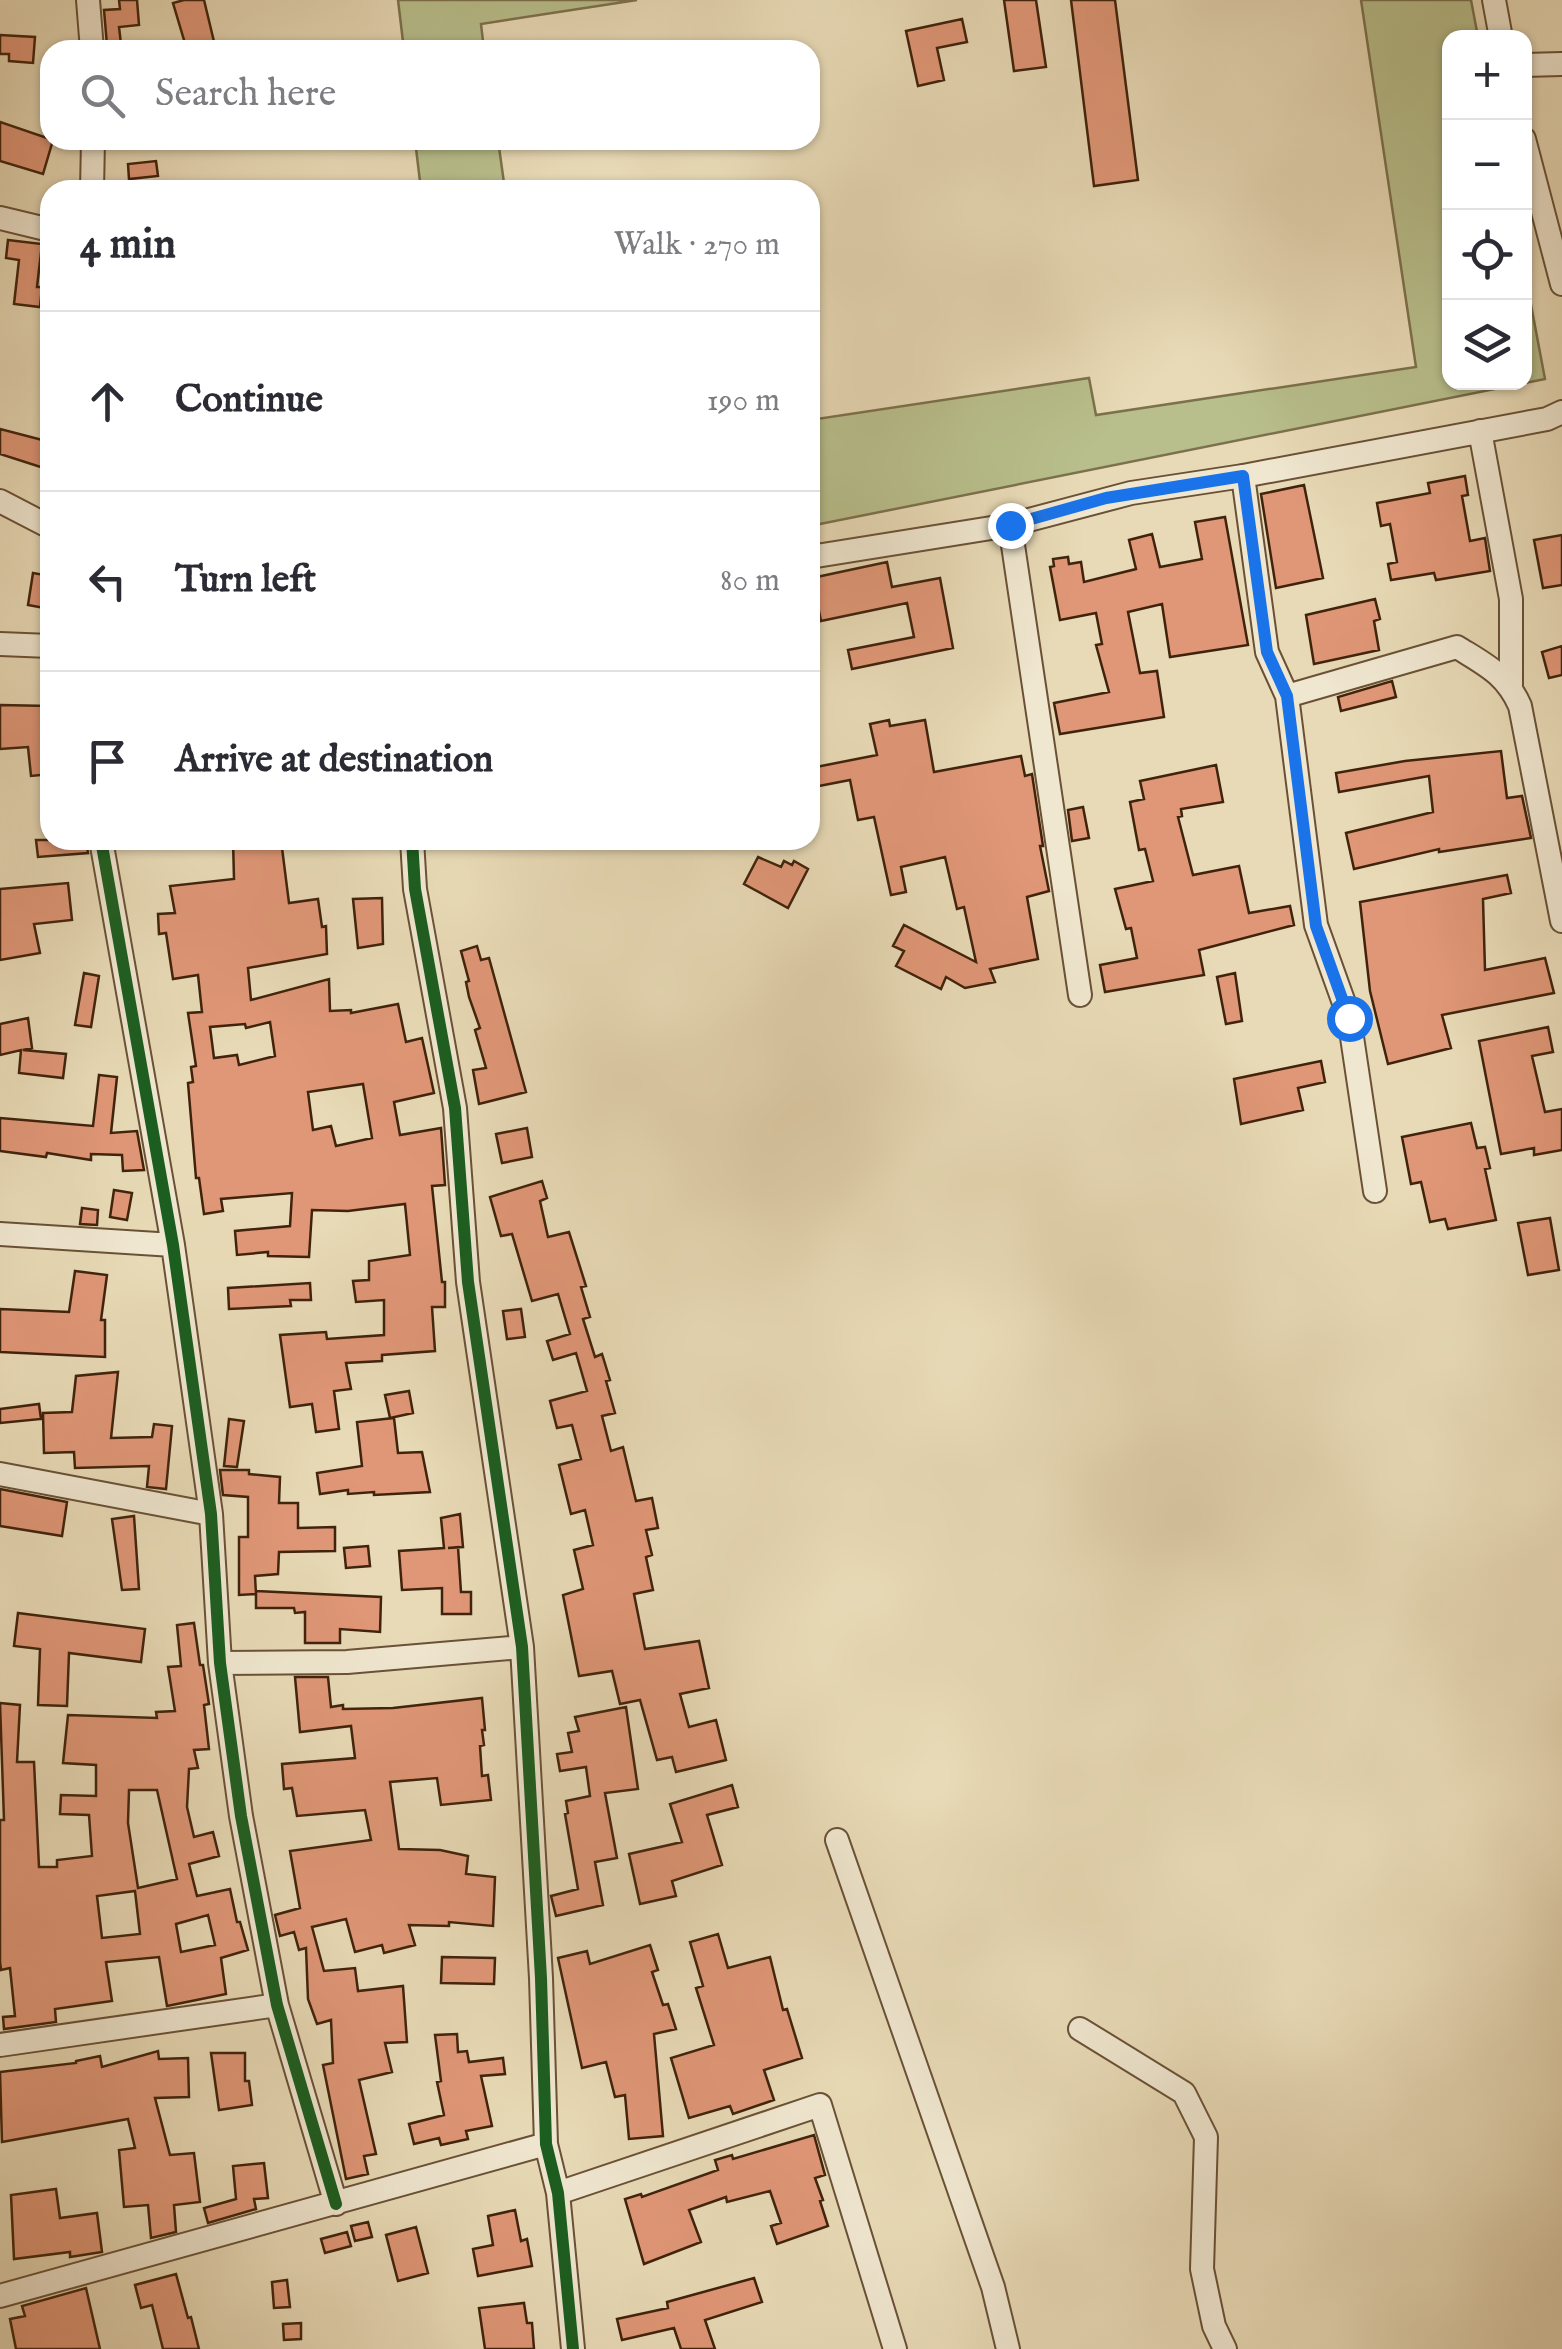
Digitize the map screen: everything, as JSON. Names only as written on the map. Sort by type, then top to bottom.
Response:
[{"type":"street","points":[[88,0],[91,40]]},
{"type":"street","points":[[1494,0],[1500,30]]},
{"type":"street","points":[[1532,65],[1562,64]]},
{"type":"street","points":[[92,150],[92,180]]},
{"type":"street","points":[[1532,170],[1562,284]]},
{"type":"street","points":[[0,218],[40,228]]},
{"type":"street","points":[[820,555],[1010,525],[1106,498],[1243,476],[1548,418],[1562,412]]},
{"type":"street","points":[[1480,431],[1511,599],[1511,685],[1520,706],[1562,920]]},
{"type":"street","points":[[1243,476],[1267,652],[1287,696],[1316,926],[1349,1018],[1375,1191]]},
{"type":"street","points":[[0,501],[40,521]]},
{"type":"street","points":[[1010,525],[1080,995]]},
{"type":"street","points":[[0,644],[40,646]]},
{"type":"street","points":[[1287,696],[1457,647],[1511,685]]},
{"type":"street","points":[[103,850],[173,1244],[210,1514],[220,1663],[241,1816],[278,2005],[336,2204]]},
{"type":"street","points":[[413,850],[415,889],[455,1108],[468,1282],[522,1646],[542,1978],[546,2144],[558,2192],[573,2349]]},
{"type":"street","points":[[0,1234],[173,1244]]},
{"type":"street","points":[[0,1474],[210,1514]]},
{"type":"street","points":[[220,1663],[347,1662],[522,1646]]},
{"type":"street","points":[[837,1840],[993,2287],[1008,2349]]},
{"type":"street","points":[[0,2045],[278,2005]]},
{"type":"street","points":[[1080,2028],[1184,2093],[1206,2137],[1202,2269],[1214,2326],[1225,2349]]},
{"type":"street","points":[[558,2192],[820,2105],[895,2349]]},
{"type":"street","points":[[0,2296],[546,2144]]},
{"type":"green space","points":[[398,0],[637,0],[481,24],[483,40],[403,40]]},
{"type":"green space","points":[[1361,0],[1471,0],[1477,30],[1442,30],[1442,390],[1490,390],[820,524],[820,418],[1089,378],[1096,415],[1416,367]]},
{"type":"green space","points":[[416,150],[499,150],[504,180],[420,180]]},
{"type":"green space","points":[[1532,310],[1545,379],[1532,382]]},
{"type":"building","points":[[119,0],[137,0],[139,25],[119,27],[121,40],[107,40],[104,10],[120,9]]},
{"type":"building","points":[[204,0],[214,40],[184,40],[173,3]]},
{"type":"building","points":[[1004,0],[1036,0],[1046,67],[1014,71]]},
{"type":"building","points":[[1071,0],[1115,0],[1138,180],[1094,186]]},
{"type":"building","points":[[962,19],[967,42],[937,48],[944,80],[918,86],[906,31]]},
{"type":"building","points":[[0,35],[35,37],[33,63],[9,61],[9,54],[0,54]]},
{"type":"building","points":[[0,122],[40,136],[40,150],[50,150],[43,174],[0,161]]},
{"type":"building","points":[[156,161],[158,176],[129,179],[128,164]]},
{"type":"building","points":[[8,240],[40,244],[40,307],[14,304],[19,260],[6,258]]},
{"type":"building","points":[[0,429],[40,439],[40,467],[0,454]]},
{"type":"building","points":[[1465,476],[1468,495],[1462,496],[1470,541],[1485,538],[1490,571],[1436,580],[1434,573],[1391,580],[1388,564],[1397,562],[1390,524],[1381,526],[1377,503],[1430,493],[1428,483]]},
{"type":"building","points":[[1304,485],[1323,578],[1276,588],[1261,494]]},
{"type":"building","points":[[1225,517],[1248,645],[1170,657],[1162,604],[1128,612],[1140,673],[1157,671],[1164,717],[1060,734],[1054,703],[1109,692],[1096,645],[1102,644],[1096,613],[1060,620],[1050,567],[1054,566],[1053,559],[1068,557],[1069,564],[1081,562],[1084,582],[1136,569],[1129,540],[1152,534],[1160,567],[1202,559],[1195,522]]},
{"type":"building","points":[[1562,535],[1562,585],[1543,588],[1534,540]]},
{"type":"building","points":[[887,562],[892,587],[940,578],[953,648],[852,669],[848,650],[914,637],[907,603],[821,621],[820,576]]},
{"type":"building","points":[[33,573],[40,574],[40,607],[28,605]]},
{"type":"building","points":[[1375,599],[1380,619],[1374,621],[1379,650],[1314,664],[1306,615]]},
{"type":"building","points":[[1562,646],[1562,675],[1549,678],[1542,652]]},
{"type":"building","points":[[1392,681],[1396,697],[1341,711],[1338,697]]},
{"type":"building","points":[[0,705],[40,706],[40,775],[31,776],[28,747],[0,749]]},
{"type":"building","points":[[889,720],[890,726],[925,720],[934,772],[1021,756],[1025,776],[1032,774],[1049,891],[1027,897],[1038,959],[990,969],[995,982],[965,988],[946,977],[941,989],[896,966],[904,951],[893,946],[904,925],[976,962],[964,907],[957,909],[945,857],[901,867],[906,892],[891,895],[874,817],[858,820],[850,780],[820,786],[820,766],[877,755],[870,724]]},
{"type":"building","points":[[1501,751],[1507,798],[1522,796],[1531,838],[1439,849],[1354,869],[1346,833],[1433,812],[1429,776],[1339,792],[1336,773]]},
{"type":"building","points":[[1216,765],[1223,802],[1181,809],[1182,816],[1178,817],[1193,875],[1239,866],[1249,913],[1290,906],[1294,925],[1199,950],[1204,975],[1105,992],[1100,965],[1137,958],[1131,928],[1126,929],[1115,889],[1153,881],[1145,849],[1139,850],[1130,802],[1144,799],[1140,781]]},
{"type":"building","points":[[1083,807],[1089,838],[1072,841],[1068,810]]},
{"type":"building","points":[[36,840],[40,840],[40,850],[88,853],[38,857]]},
{"type":"building","points":[[233,850],[282,850],[289,903],[318,899],[322,927],[326,926],[327,954],[248,968],[251,1000],[329,979],[330,1011],[351,1013],[398,1004],[406,1042],[422,1038],[434,1093],[394,1102],[400,1135],[441,1128],[445,1185],[432,1186],[445,1307],[432,1307],[435,1351],[382,1355],[382,1361],[346,1363],[351,1389],[334,1391],[339,1429],[316,1432],[312,1404],[290,1407],[280,1335],[326,1332],[327,1339],[384,1335],[384,1300],[356,1302],[353,1281],[369,1280],[369,1261],[410,1255],[405,1204],[348,1211],[312,1210],[309,1257],[268,1256],[268,1252],[237,1255],[235,1231],[290,1226],[292,1193],[221,1199],[223,1211],[204,1214],[196,1178],[188,1083],[193,1082],[191,1067],[196,1066],[188,1013],[202,1012],[198,975],[173,979],[166,933],[159,934],[158,914],[175,913],[170,886],[234,879]],"holes":[[[270,1022],[275,1056],[239,1065],[237,1055],[214,1058],[210,1027],[245,1024],[246,1028]],[[363,1084],[372,1138],[336,1146],[331,1126],[313,1130],[308,1092]]]},
{"type":"building","points":[[758,857],[781,867],[784,861],[792,865],[794,861],[808,869],[788,908],[744,884]]},
{"type":"building","points":[[1507,875],[1511,893],[1483,899],[1485,970],[1545,958],[1554,993],[1442,1015],[1451,1048],[1388,1064],[1370,991],[1360,902]]},
{"type":"building","points":[[68,883],[72,920],[34,924],[40,953],[0,960],[0,889]]},
{"type":"building","points":[[382,898],[383,944],[358,948],[353,899]]},
{"type":"building","points":[[477,946],[481,960],[489,958],[526,1092],[479,1104],[473,1070],[486,1068],[461,951]]},
{"type":"building","points":[[84,973],[99,976],[91,1027],[75,1025]]},
{"type":"building","points":[[1235,973],[1242,1021],[1226,1024],[1217,977]]},
{"type":"building","points":[[28,1018],[32,1048],[23,1050],[66,1054],[63,1078],[19,1073],[21,1050],[0,1055],[0,1024]]},
{"type":"building","points":[[1548,1027],[1553,1052],[1532,1056],[1545,1112],[1562,1109],[1562,1150],[1534,1155],[1534,1148],[1501,1154],[1479,1041]]},
{"type":"building","points":[[1321,1061],[1325,1082],[1298,1088],[1303,1110],[1241,1124],[1234,1079]]},
{"type":"building","points":[[99,1075],[117,1077],[111,1133],[137,1131],[144,1170],[123,1171],[122,1155],[91,1154],[91,1160],[0,1151],[0,1118],[93,1126]]},
{"type":"building","points":[[1471,1123],[1477,1148],[1485,1147],[1490,1168],[1485,1169],[1496,1220],[1448,1229],[1445,1219],[1430,1222],[1421,1182],[1411,1184],[1402,1137]]},
{"type":"building","points":[[527,1128],[532,1157],[502,1163],[496,1134]]},
{"type":"building","points":[[542,1181],[547,1198],[540,1201],[548,1237],[569,1232],[586,1286],[581,1287],[590,1317],[583,1319],[595,1357],[602,1354],[615,1413],[602,1416],[611,1451],[623,1447],[636,1501],[652,1498],[658,1528],[646,1530],[652,1555],[646,1557],[653,1590],[634,1594],[645,1649],[699,1641],[709,1688],[680,1694],[689,1727],[716,1720],[726,1760],[676,1772],[672,1757],[657,1760],[640,1700],[620,1704],[612,1671],[579,1676],[563,1595],[583,1589],[574,1550],[593,1545],[585,1510],[571,1514],[559,1465],[581,1459],[572,1425],[557,1428],[550,1401],[587,1391],[576,1353],[553,1360],[547,1341],[570,1334],[558,1294],[532,1301],[512,1234],[501,1236],[490,1197]]},
{"type":"building","points":[[114,1190],[132,1193],[127,1220],[110,1217]]},
{"type":"building","points":[[82,1208],[98,1210],[97,1225],[80,1224]]},
{"type":"building","points":[[1550,1218],[1559,1270],[1528,1275],[1518,1223]]},
{"type":"building","points":[[75,1271],[107,1275],[101,1320],[105,1320],[105,1357],[0,1352],[0,1309],[69,1312]]},
{"type":"building","points":[[310,1283],[311,1300],[290,1300],[291,1306],[229,1309],[228,1288]]},
{"type":"building","points":[[521,1309],[525,1337],[507,1339],[503,1311]]},
{"type":"building","points":[[118,1372],[111,1438],[152,1437],[154,1424],[172,1426],[166,1489],[147,1487],[149,1466],[75,1468],[74,1452],[44,1453],[43,1413],[72,1412],[76,1376]]},
{"type":"building","points":[[409,1391],[413,1413],[390,1418],[385,1395]]},
{"type":"building","points":[[39,1404],[41,1419],[0,1423],[0,1409]]},
{"type":"building","points":[[394,1418],[398,1453],[422,1452],[430,1492],[374,1495],[348,1494],[348,1490],[320,1494],[317,1473],[362,1466],[357,1422]]},
{"type":"building","points":[[229,1419],[244,1421],[237,1467],[224,1466]]},
{"type":"building","points":[[220,1470],[249,1470],[249,1474],[280,1477],[279,1503],[298,1503],[298,1528],[335,1527],[335,1551],[279,1552],[278,1574],[255,1576],[256,1594],[239,1595],[239,1537],[248,1537],[248,1497],[223,1495]]},
{"type":"building","points":[[0,1489],[67,1502],[62,1536],[0,1526]]},
{"type":"building","points":[[460,1514],[463,1547],[458,1547],[461,1592],[471,1592],[471,1614],[442,1614],[442,1588],[402,1590],[399,1551],[444,1548],[441,1518]]},
{"type":"building","points":[[134,1516],[139,1589],[122,1590],[112,1519]]},
{"type":"building","points":[[368,1546],[370,1566],[346,1568],[344,1548]]},
{"type":"building","points":[[256,1591],[381,1597],[380,1632],[340,1629],[340,1643],[305,1643],[305,1612],[295,1613],[294,1608],[256,1608]]},
{"type":"building","points":[[18,1613],[145,1629],[141,1662],[69,1653],[67,1706],[38,1705],[40,1649],[14,1646]]},
{"type":"building","points":[[194,1623],[209,1704],[204,1705],[209,1749],[194,1750],[198,1768],[189,1769],[187,1807],[194,1837],[213,1832],[219,1856],[189,1864],[197,1896],[230,1889],[248,1950],[221,1958],[226,1994],[167,2006],[159,1957],[106,1962],[112,2001],[55,2009],[56,2022],[4,2029],[3,2017],[15,2016],[10,1968],[1,1970],[0,1962],[0,1820],[4,1820],[0,1703],[20,1705],[17,1762],[34,1762],[39,1867],[57,1867],[57,1860],[92,1856],[89,1815],[60,1814],[61,1795],[96,1796],[96,1765],[63,1763],[68,1715],[157,1718],[156,1712],[175,1711],[168,1667],[181,1666],[177,1625]],"holes":[[[129,1790],[157,1790],[177,1879],[138,1888],[128,1823]],[[135,1891],[140,1934],[102,1938],[97,1896]],[[208,1915],[215,1945],[181,1952],[176,1924]]]},
{"type":"building","points":[[295,1677],[328,1677],[331,1707],[343,1705],[343,1709],[482,1698],[482,1776],[488,1775],[491,1800],[441,1805],[437,1778],[390,1782],[399,1849],[440,1850],[468,1856],[466,1874],[495,1877],[493,1926],[449,1922],[449,1926],[409,1925],[415,1945],[384,1953],[382,1945],[355,1952],[346,1919],[312,1927],[324,1971],[355,1968],[358,1991],[403,1986],[407,2042],[385,2043],[392,2072],[359,2080],[376,2154],[364,2156],[368,2174],[346,2179],[323,2065],[333,2063],[331,2020],[317,2024],[308,1999],[306,1948],[299,1950],[294,1932],[280,1936],[275,1915],[300,1908],[290,1851],[371,1840],[365,1810],[297,1816],[292,1788],[284,1789],[282,1764],[355,1758],[351,1726],[300,1732]]},
{"type":"building","points":[[626,1707],[638,1789],[605,1793],[617,1858],[595,1862],[603,1905],[556,1916],[551,1896],[578,1889],[566,1801],[590,1796],[586,1767],[560,1771],[557,1754],[572,1752],[568,1733],[579,1731],[575,1717]]},
{"type":"building","points":[[732,1785],[738,1807],[707,1815],[722,1865],[672,1881],[676,1896],[640,1904],[629,1854],[682,1842],[670,1804]]},
{"type":"building","points":[[718,1934],[728,1968],[770,1957],[783,2010],[787,2009],[802,2058],[764,2070],[774,2100],[733,2114],[730,2106],[689,2118],[671,2058],[714,2045],[696,1988],[703,1986],[690,1942]]},
{"type":"building","points":[[650,1945],[658,1970],[652,1972],[676,2029],[654,2034],[663,2136],[629,2139],[625,2095],[615,2097],[606,2062],[582,2068],[558,1958],[587,1951],[590,1964]]},
{"type":"building","points":[[442,1957],[495,1958],[494,1984],[441,1983]]},
{"type":"building","points":[[457,2034],[458,2052],[467,2051],[469,2062],[503,2058],[505,2074],[481,2076],[492,2126],[466,2131],[468,2139],[441,2145],[439,2138],[414,2144],[409,2124],[444,2115],[437,2082],[441,2081],[435,2035]]},
{"type":"building","points":[[158,2051],[159,2059],[188,2058],[189,2097],[155,2098],[170,2155],[194,2153],[200,2202],[174,2205],[176,2232],[151,2238],[148,2205],[124,2207],[119,2150],[135,2148],[128,2119],[2,2142],[0,2072],[76,2063],[100,2056],[102,2067]]},
{"type":"building","points":[[211,2053],[245,2053],[245,2081],[249,2081],[252,2105],[219,2110]]},
{"type":"building","points":[[814,2135],[825,2175],[815,2178],[828,2226],[777,2244],[771,2226],[781,2223],[770,2191],[727,2202],[726,2197],[689,2210],[701,2242],[644,2264],[625,2199],[641,2194],[642,2197],[718,2170],[715,2160],[732,2155],[733,2159]]},
{"type":"building","points":[[264,2163],[268,2198],[254,2199],[256,2209],[208,2223],[204,2208],[236,2199],[233,2166]]},
{"type":"building","points":[[56,2189],[60,2218],[97,2213],[102,2252],[14,2259],[11,2195]]},
{"type":"building","points":[[515,2210],[521,2241],[527,2239],[532,2266],[478,2276],[473,2249],[493,2245],[488,2216]]},
{"type":"building","points":[[368,2222],[372,2237],[355,2241],[351,2226]]},
{"type":"building","points":[[416,2227],[428,2273],[398,2281],[386,2235]]},
{"type":"building","points":[[347,2232],[351,2246],[325,2253],[321,2239]]},
{"type":"building","points":[[176,2274],[199,2349],[163,2349],[152,2305],[141,2308],[135,2285]]},
{"type":"building","points":[[754,2278],[762,2302],[705,2320],[715,2349],[681,2349],[674,2328],[622,2340],[617,2319],[668,2308],[667,2302]]},
{"type":"building","points":[[287,2280],[290,2307],[274,2308],[272,2282]]},
{"type":"building","points":[[86,2288],[100,2349],[16,2349],[10,2319],[25,2316],[22,2306]]},
{"type":"building","points":[[524,2303],[527,2323],[532,2323],[534,2349],[485,2349],[479,2308]]},
{"type":"building","points":[[301,2323],[301,2339],[284,2340],[283,2324]]},
{"type":"cycle path","points":[[103,850],[173,1245],[211,1514],[220,1663],[241,1816],[277,2005],[336,2204]]},
{"type":"cycle path","points":[[413,850],[415,889],[455,1108],[468,1282],[522,1647],[541,1978],[546,2144],[558,2193],[573,2349]]},
{"type":"route","points":[[1010,525],[1106,498],[1243,476],[1267,652],[1287,696],[1316,926],[1349,1018]]}]
